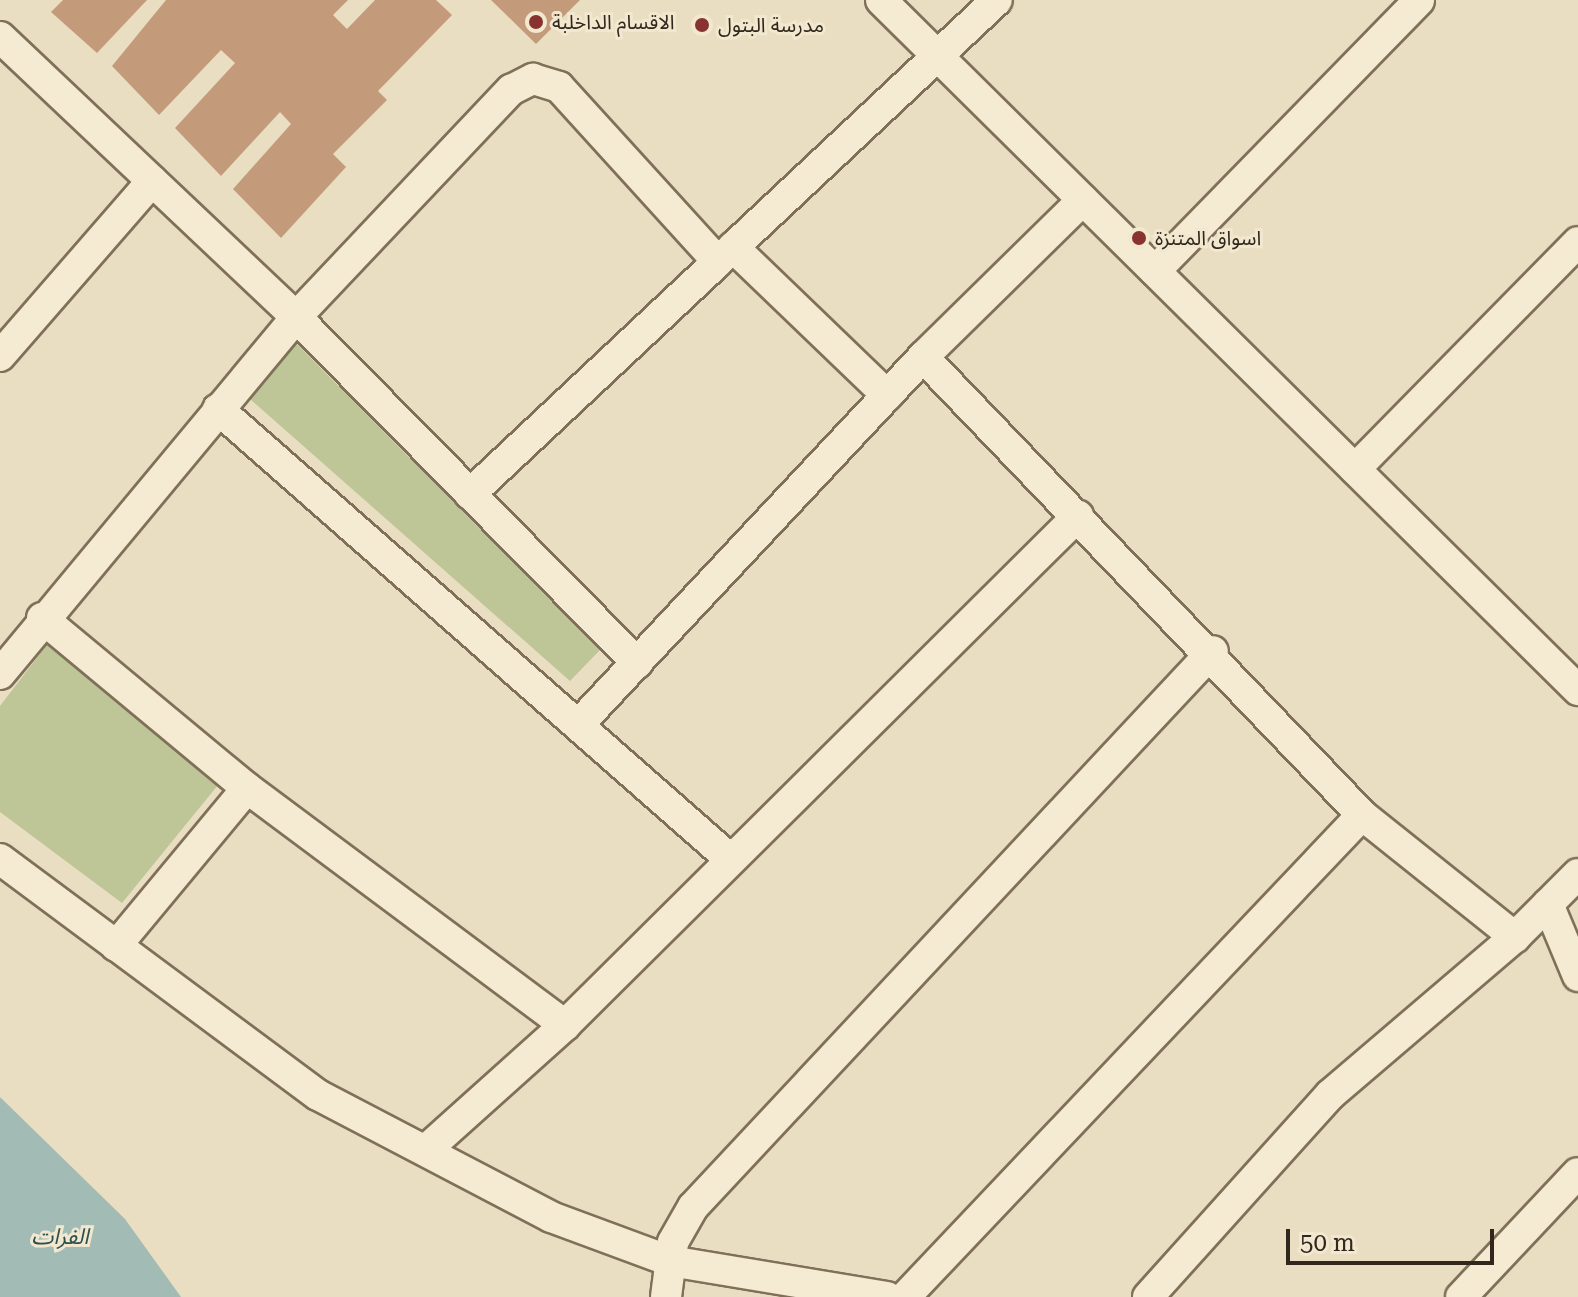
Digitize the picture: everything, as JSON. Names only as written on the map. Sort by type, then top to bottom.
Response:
[{"type":"street","points":[[881,0],[1578,690]]},
{"type":"street","points":[[470,494],[939,58],[997,0]]},
{"type":"street","points":[[1155,271],[1419,0]]},
{"type":"street","points":[[0,37],[296,317],[637,663]]},
{"type":"street","points":[[0,674],[42,618],[296,317],[511,90],[533,79],[559,87],[726,255],[887,395]]},
{"type":"street","points":[[0,356],[152,181]]},
{"type":"street","points":[[579,724],[923,357],[1083,200]]},
{"type":"street","points":[[1355,469],[1578,242]]},
{"type":"street","points":[[923,357],[1213,651],[1362,815],[1515,937]]},
{"type":"street","points":[[218,409],[730,859]]},
{"type":"street","points":[[427,1149],[565,1025],[1078,516]]},
{"type":"street","points":[[42,618],[247,788],[565,1025]]},
{"type":"street","points":[[666,1297],[670,1261],[693,1207],[1213,651]]},
{"type":"street","points":[[116,946],[247,788]]},
{"type":"street","points":[[905,1297],[1362,815]]},
{"type":"street","points":[[0,859],[318,1095],[427,1149],[551,1217],[670,1261],[887,1297]]},
{"type":"street","points":[[1148,1297],[1331,1094],[1515,937],[1578,874]]},
{"type":"street","points":[[1548,904],[1578,976]]},
{"type":"street","points":[[1461,1297],[1578,1173]]},
{"type":"green space","points":[[296,343],[600,650],[570,681],[250,399]]},
{"type":"green space","points":[[49,642],[218,785],[122,903],[0,812],[0,706]]},
{"type":"water","name":"الفرات","points":[[0,1097],[125,1219],[181,1297],[0,1297]]},
{"type":"building","points":[[63,0],[147,0],[97,53],[51,12]]},
{"type":"building","points":[[166,0],[348,0],[333,15],[347,29],[375,0],[436,0],[452,15],[378,91],[387,100],[333,154],[346,167],[281,238],[233,189],[291,124],[280,112],[221,176],[175,128],[235,63],[221,50],[159,115],[112,66]]},
{"type":"building","name":"الاقسام الداخلبة","points":[[491,0],[580,0],[536,44]]},
{"type":"place","name":"الاقسام الداخلبة","points":[[536,22]]},
{"type":"place","name":"مدرسة البتول","points":[[702,25]]},
{"type":"place","name":"اسواق المتنزة","points":[[1139,238]]}]
